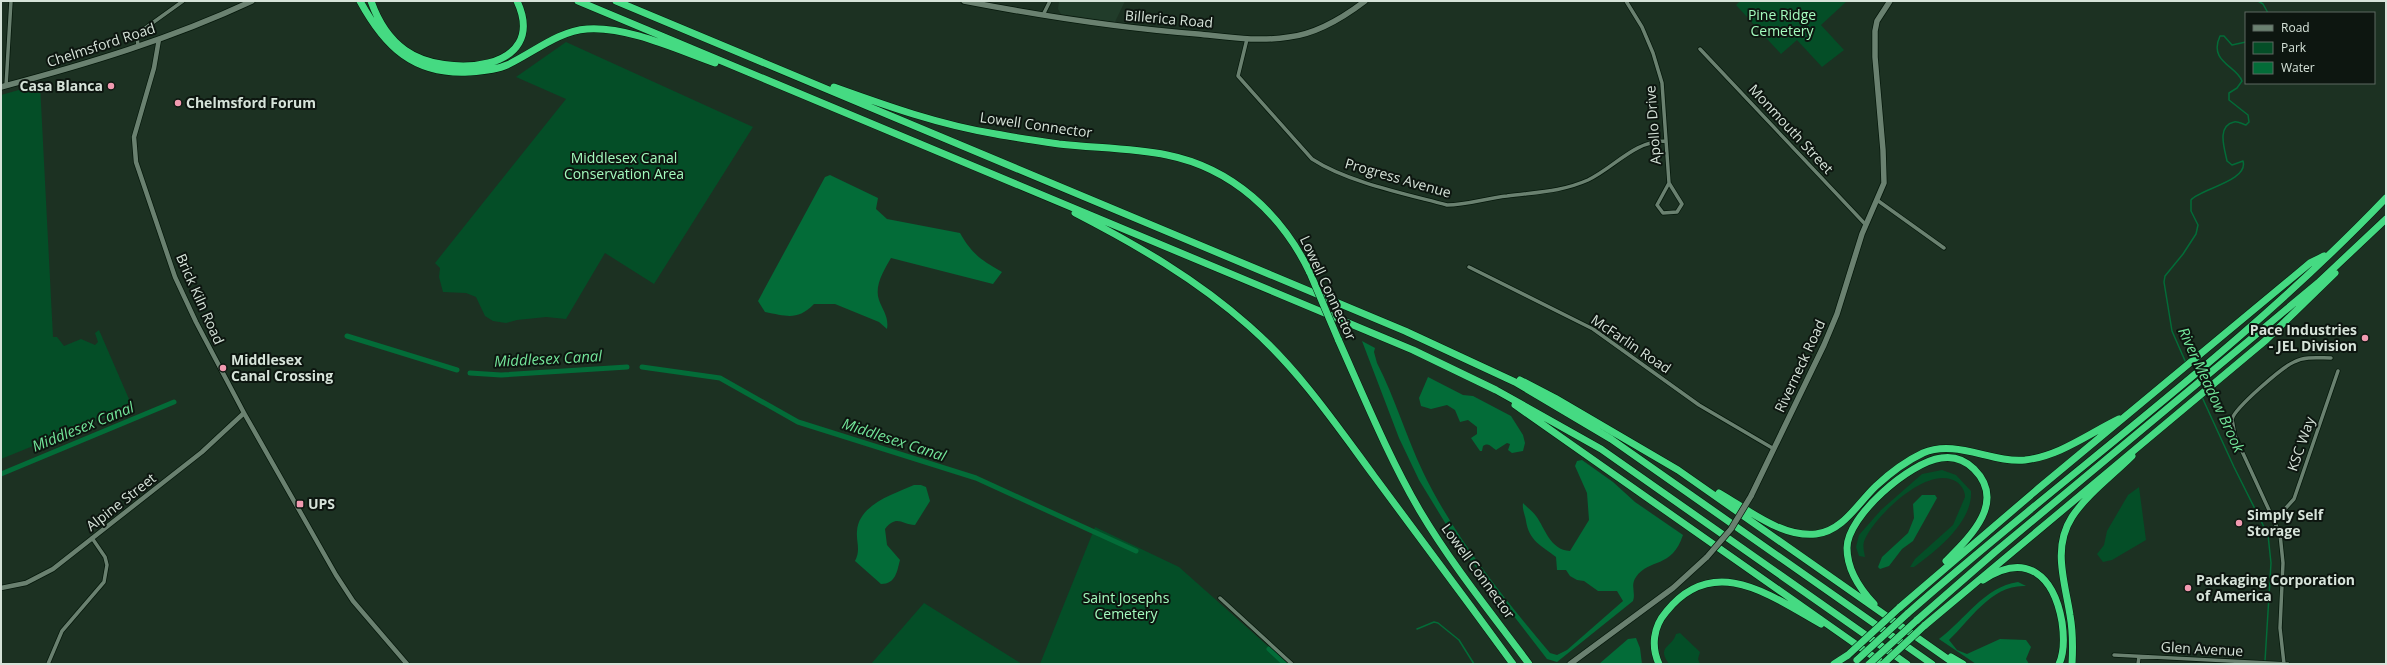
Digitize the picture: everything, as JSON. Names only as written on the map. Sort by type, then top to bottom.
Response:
[{"type":"highway","points":[[358,1],[380,33],[394,49],[416,63],[443,71],[471,72],[501,67],[562,36],[586,29],[597,29],[636,37],[771,81]]},
{"type":"highway","points":[[371,1],[384,29],[405,50],[433,63],[465,66],[491,63],[512,50],[520,38],[523,24],[521,10],[517,1]]},
{"type":"highway","points":[[578,1],[1413,350],[1496,390],[1601,449],[1907,664]]},
{"type":"highway","points":[[616,1],[1405,331],[1468,359],[1530,390],[1626,448],[1932,664]]},
{"type":"highway","name":"Lowell Connector","points":[[771,66],[902,111],[971,130],[1057,144],[1156,153],[1198,164],[1236,184],[1271,213],[1290,237],[1310,273],[1391,457],[1421,513],[1450,557],[1529,664]]},
{"type":"highway","points":[[1025,188],[1127,240],[1168,264],[1211,294],[1263,338],[1320,403],[1513,664]]},
{"type":"highway","points":[[1855,662],[1907,614],[1991,541],[2255,323],[2332,252],[2386,198]]},
{"type":"highway","points":[[1496,390],[1884,664],[1924,626],[2292,317],[2386,219]]},
{"type":"highway","points":[[1869,664],[1995,552],[2318,283],[2369,236]]},
{"type":"highway","points":[[1839,664],[1899,608],[2009,513],[2310,263],[2332,252]]},
{"type":"highway","points":[[1468,359],[1509,375],[1555,398],[1775,525],[1794,532],[1816,534],[1839,525],[1887,477],[1908,462],[1928,451],[1950,448],[2010,460],[2036,458],[2070,446],[2130,414]]},
{"type":"highway","points":[[2072,664],[2071,626],[2061,558],[2065,532],[2072,517],[2083,504],[2171,419]]},
{"type":"highway","points":[[1884,614],[1866,595],[1852,571],[1847,548],[1851,530],[1879,496],[1912,470],[1936,459],[1946,457],[1960,460],[1972,468],[1984,484],[1987,500],[1983,516],[1966,540],[1899,608]]},
{"type":"highway","points":[[1663,461],[1955,664]]},
{"type":"highway","points":[[1948,606],[2000,570],[2016,567],[2035,572],[2049,584],[2058,602],[2063,634],[2063,652],[2059,664]]},
{"type":"highway","points":[[1659,664],[1654,639],[1659,623],[1665,613],[1679,600],[1694,590],[1721,581],[1738,583],[1758,590],[1853,642]]},
{"type":"highway","points":[[1919,639],[1964,664]]},
{"type":"highway","points":[[1834,664],[1848,655]]},
{"type":"main road","name":"Chelmsford Road","points":[[4,86],[99,60],[138,47],[208,22],[252,1]]},
{"type":"main road","name":"Billerica Road","points":[[964,1],[990,3],[1043,16],[1154,31],[1247,38],[1290,37],[1304,34],[1342,17],[1365,1]]},
{"type":"main road","name":"Riverneck Road","points":[[1570,664],[1673,588],[1707,557],[1731,529],[1751,496],[1774,449],[1827,338],[1866,225],[1884,183],[1875,57],[1875,31],[1882,11],[1890,1]]},
{"type":"street","points":[[4,86],[11,1]]},
{"type":"street","points":[[138,47],[137,34],[183,1]]},
{"type":"street","points":[[1043,16],[1050,1]]},
{"type":"street","name":"Apollo Drive","points":[[1626,1],[1649,44],[1662,83],[1668,183],[1682,204],[1677,212],[1662,213],[1657,205],[1668,183]]},
{"type":"street","name":"Progress Avenue","points":[[1247,38],[1238,76],[1312,160],[1325,168],[1447,205],[1459,205],[1508,196],[1553,192],[1565,189],[1599,174],[1640,146],[1665,141]]},
{"type":"street","name":"Brick Kiln Road","points":[[159,39],[154,68],[134,137],[136,162],[176,277],[208,345],[244,413],[344,587],[407,664]]},
{"type":"street","name":"Monmouth Street","points":[[1700,49],[1866,225]]},
{"type":"street","points":[[1877,200],[1944,248]]},
{"type":"street","name":"McFarlin Road","points":[[1469,267],[1593,329],[1699,406],[1774,449]]},
{"type":"street","points":[[2284,664],[2280,628],[2282,547],[2274,518],[2235,436],[2232,423],[2233,416],[2240,405],[2294,362],[2308,358],[2331,358]]},
{"type":"street","name":"KSC Way","points":[[2274,518],[2284,510],[2294,498],[2338,371]]},
{"type":"street","name":"Alpine Street","points":[[1,588],[26,583],[54,569],[196,456],[244,413]]},
{"type":"street","points":[[48,664],[62,631],[104,582],[108,565],[105,557],[92,538]]},
{"type":"street","points":[[1220,598],[1292,664]]},
{"type":"street","name":"Glen Avenue","points":[[2114,655],[2288,664]]},
{"type":"street","points":[[2138,664],[2139,657]]},
{"type":"street","points":[[2189,659],[2189,664]]},
{"type":"shaded area","points":[[1059,1],[1125,1],[1115,22],[1061,14],[1058,9]]},
{"type":"green space","name":"Pine Ridge Cemetery","points":[[1740,1],[1847,1],[1821,25],[1844,50],[1822,67],[1797,40],[1781,54],[1736,5]]},
{"type":"green space","name":"Middlesex Canal Conservation Area","points":[[566,42],[753,127],[654,284],[605,253],[566,319],[546,317],[517,320],[506,323],[493,321],[485,316],[476,297],[466,293],[443,292],[439,277],[440,268],[435,263],[566,99],[516,77]]},
{"type":"green space","points":[[40,84],[53,337],[57,337],[64,346],[81,339],[95,345],[98,342],[95,333],[99,330],[132,406],[1,459],[1,95]]},
{"type":"green space","points":[[1942,470],[1956,475],[1971,491],[1970,503],[1966,514],[1952,535],[1914,567],[1910,567],[1915,559],[1953,525],[1965,497],[1963,489],[1957,482],[1945,478],[1932,480],[1918,485],[1905,494],[1880,517],[1864,541],[1865,557],[1859,556],[1856,547],[1859,535],[1881,510],[1922,474]]},
{"type":"green space","points":[[2139,487],[2146,540],[2112,560],[2103,562],[2097,554],[2104,545],[2107,531],[2128,495]]},
{"type":"green space","name":"Saint Josephs Cemetery","points":[[1095,527],[1179,567],[1288,664],[1040,664]]},
{"type":"green space","points":[[924,603],[1022,664],[871,664]]},
{"type":"green space","points":[[1680,633],[1700,652],[1698,659],[1700,664],[1669,664],[1665,658],[1664,650],[1674,639],[1676,634]]},
{"type":"water","points":[[830,175],[878,198],[876,209],[887,219],[960,233],[978,256],[1002,272],[993,284],[891,258],[880,278],[878,289],[879,300],[886,317],[887,329],[879,322],[835,304],[814,304],[802,313],[791,316],[765,312],[758,301],[825,177]]},
{"type":"water","points":[[1362,341],[1375,348],[1374,352],[1377,363],[1423,472],[1450,520],[1465,544],[1498,589],[1550,653],[1557,655],[1567,650],[1623,601],[1617,591],[1598,591],[1584,581],[1577,580],[1570,576],[1566,570],[1557,570],[1556,557],[1541,546],[1530,534],[1523,510],[1523,503],[1536,516],[1553,543],[1563,550],[1570,551],[1589,520],[1587,493],[1575,466],[1577,461],[1582,460],[1613,482],[1635,502],[1683,535],[1678,546],[1667,558],[1647,567],[1636,577],[1633,583],[1633,601],[1557,662],[1547,659],[1458,544],[1419,480],[1399,438]]},
{"type":"water","points":[[1428,377],[1463,395],[1473,396],[1511,416],[1523,435],[1525,443],[1523,451],[1512,453],[1508,450],[1510,444],[1507,443],[1496,450],[1490,445],[1485,445],[1483,446],[1482,451],[1480,451],[1471,438],[1477,434],[1477,427],[1468,420],[1460,422],[1455,410],[1447,405],[1431,409],[1421,406],[1419,398]]},
{"type":"water","points":[[914,485],[926,487],[930,501],[915,525],[896,521],[885,529],[887,545],[900,560],[897,572],[893,579],[890,582],[881,584],[855,561],[858,553],[857,531],[859,522],[864,514],[879,501]]},
{"type":"water","points":[[1922,495],[1935,495],[1937,498],[1913,541],[1902,549],[1889,566],[1880,569],[1878,567],[1882,557],[1908,533],[1914,518],[1913,504]]},
{"type":"water","points":[[2018,582],[2026,586],[2014,587],[1992,597],[1974,613],[1949,640],[1957,650],[1967,654],[2000,639],[2026,640],[2031,647],[2026,659],[2029,664],[1976,664],[1939,639],[1985,597],[2006,585]]},
{"type":"water","points":[[1636,638],[1640,648],[1642,664],[1599,664],[1628,639]]},
{"type":"waterway","name":"River Meadow Brook","points":[[2258,1],[2263,4],[2267,12]]},
{"type":"waterway","name":"River Meadow Brook","points":[[2186,363],[2172,331],[2164,282],[2165,276],[2183,254],[2196,234],[2198,225],[2191,211],[2191,200],[2196,196],[2232,179],[2239,174],[2243,168],[2243,161],[2232,165],[2227,161],[2223,139],[2223,133],[2228,124],[2238,122],[2246,125],[2249,122],[2248,115],[2229,100],[2229,93],[2237,88],[2242,81],[2235,71],[2220,58],[2217,45],[2220,36],[2224,36],[2232,45],[2245,42]]},
{"type":"waterway","name":"Middlesex Canal","points":[[347,336],[457,370]]},
{"type":"waterway","name":"Middlesex Canal","points":[[470,373],[501,375],[627,367]]},
{"type":"waterway","name":"Middlesex Canal","points":[[642,367],[720,378],[798,422],[976,478],[1136,551]]},
{"type":"waterway","name":"River Meadow Brook","points":[[2202,397],[2234,467],[2268,535],[2271,563],[2265,661]]},
{"type":"waterway","name":"Middlesex Canal","points":[[1,474],[174,402]]},
{"type":"waterway","points":[[1417,629],[1434,622],[1438,623],[1459,640],[1474,664]]},
{"type":"waterway","name":"Middlesex Canal","points":[[1269,649],[1285,664]]},
{"type":"place","name":"Casa Blanca","points":[[111,86]]},
{"type":"place","name":"Chelmsford Forum","points":[[178,103]]},
{"type":"place","name":"Pace Industries - JEL Division","points":[[2365,338]]},
{"type":"place","name":"Middlesex Canal Crossing","points":[[223,368]]},
{"type":"place","name":"UPS","points":[[300,504]]},
{"type":"place","name":"Simply Self Storage","points":[[2239,523]]},
{"type":"place","name":"Packaging Corporation of America","points":[[2188,588]]}]
